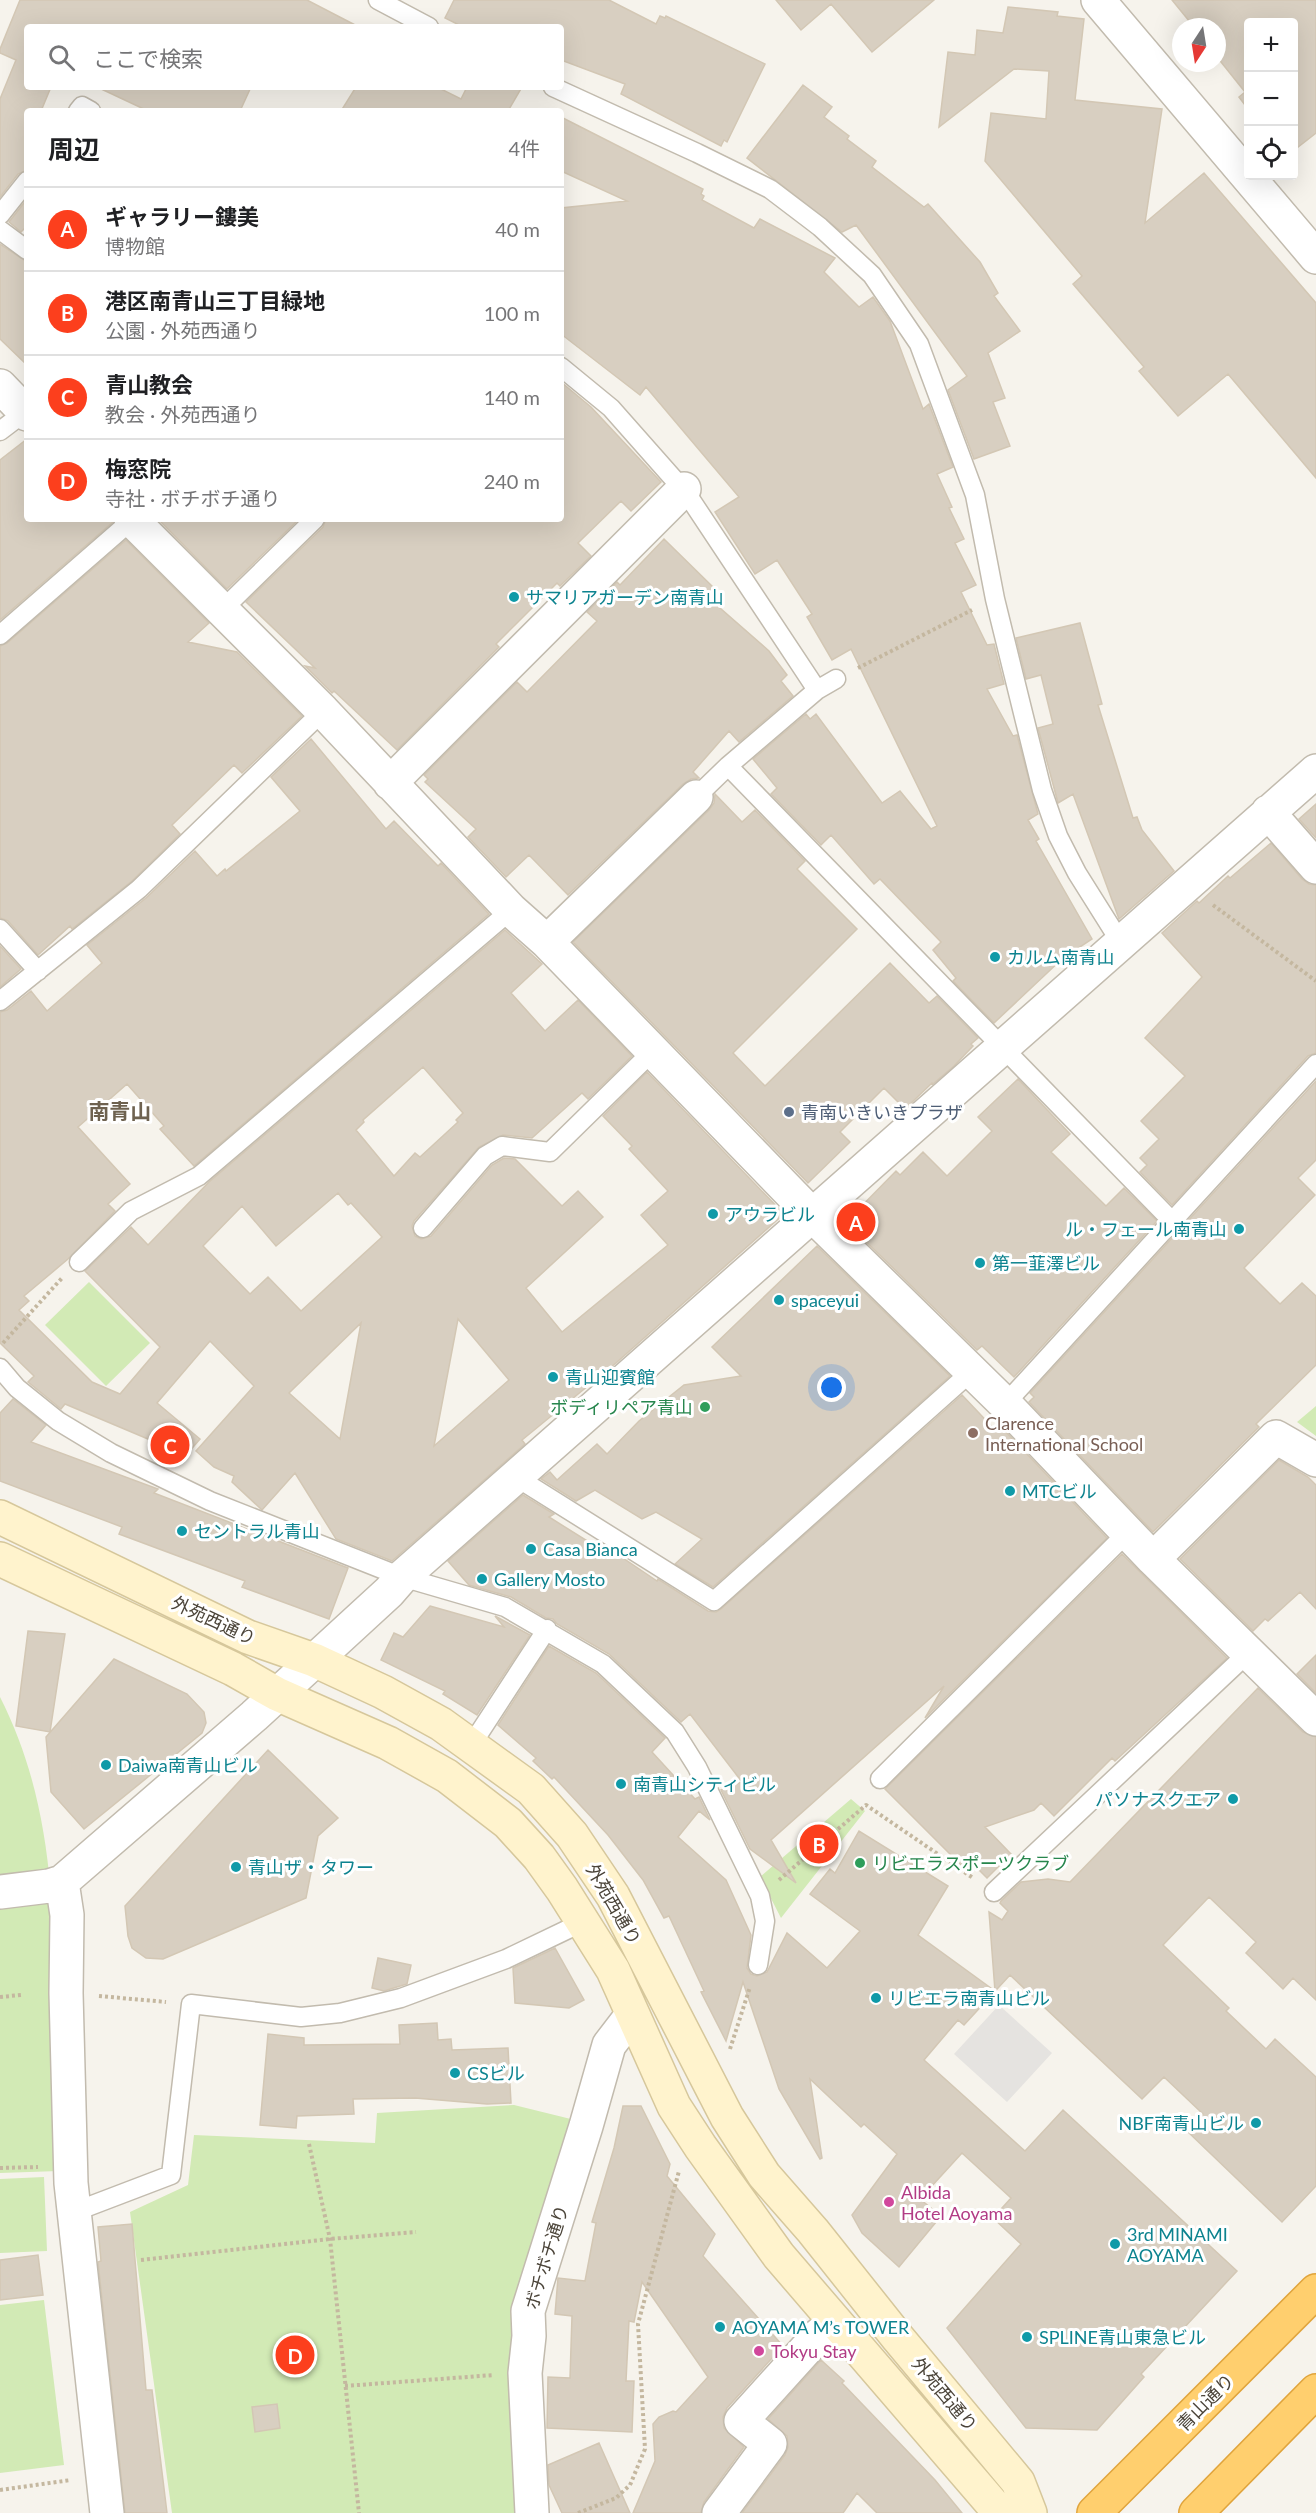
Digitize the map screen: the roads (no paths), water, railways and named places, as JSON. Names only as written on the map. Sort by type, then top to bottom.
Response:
[{"type":"highway","name":"青山通り","points":[[1094,2513],[1316,2291]]},
{"type":"highway","points":[[1196,2513],[1316,2391]]},
{"type":"main road","name":"外苑西通り","points":[[0,1518],[248,1637],[314,1660],[383,1692],[472,1744],[531,1789],[572,1835],[613,1896],[727,2117],[764,2175],[813,2231],[898,2338],[1018,2482],[1030,2513]]},
{"type":"main road","name":"外苑西通り","points":[[0,1559],[233,1669],[277,1694],[364,1731],[447,1776],[508,1823],[551,1873],[613,1970],[674,2106],[700,2146],[779,2256],[1000,2513]]},
{"type":"street","points":[[1098,0],[1316,257]]},
{"type":"street","points":[[0,386],[17,419]]},
{"type":"street","points":[[390,783],[684,489]]},
{"type":"street","points":[[135,522],[323,711],[511,910],[546,942],[813,1216],[1005,1404],[1153,1559],[1316,1719]]},
{"type":"street","points":[[0,1892],[49,1886],[62,1882],[277,1694],[402,1577],[1001,1048],[1121,943],[1192,890],[1268,812],[1316,771]]},
{"type":"street","points":[[546,942],[696,797]]},
{"type":"street","points":[[1268,812],[1316,867]]},
{"type":"street","points":[[1153,1559],[1276,1437],[1316,1460]]},
{"type":"street","points":[[62,1882],[67,1915],[66,1993],[70,2166],[107,2513]]},
{"type":"street","name":"ボチボチ通り","points":[[532,2513],[525,2373],[529,2336],[528,2312],[609,2045],[632,2015]]},
{"type":"street","points":[[719,2513],[770,2444],[741,2421],[818,2336],[835,2322]]},
{"type":"lane","points":[[378,0],[423,24]]},
{"type":"lane","points":[[560,90],[770,189],[820,228],[872,275],[919,344],[975,495],[995,599],[1042,790],[1058,836],[1077,873],[1121,943]]},
{"type":"lane","points":[[0,215],[24,185]]},
{"type":"lane","points":[[0,231],[24,247]]},
{"type":"lane","points":[[564,369],[611,408],[684,489],[817,690]]},
{"type":"lane","points":[[0,635],[129,522]]},
{"type":"lane","points":[[221,611],[312,522]]},
{"type":"lane","points":[[696,797],[728,766],[817,690],[836,679]]},
{"type":"lane","points":[[0,1001],[139,889],[323,711]]},
{"type":"lane","points":[[728,766],[1172,1221]]},
{"type":"lane","points":[[79,1262],[131,1211],[200,1176],[511,910]]},
{"type":"lane","points":[[0,929],[38,971]]},
{"type":"lane","points":[[423,1227],[485,1156],[502,1146],[550,1152],[652,1052]]},
{"type":"lane","points":[[1005,1404],[1316,1064]]},
{"type":"lane","points":[[0,1368],[17,1388],[58,1421],[111,1453],[210,1501],[402,1577],[505,1607],[547,1629],[603,1664],[675,1732],[697,1767],[760,1896],[765,1921],[758,1965]]},
{"type":"lane","points":[[516,1477],[714,1601],[972,1371]]},
{"type":"lane","points":[[880,1779],[1128,1532]]},
{"type":"lane","points":[[472,1744],[547,1629]]},
{"type":"lane","points":[[994,1892],[1248,1653]]},
{"type":"lane","points":[[74,2212],[171,2175],[191,2004],[302,2017],[340,2013],[401,1998],[506,1959],[583,1922]]},
{"type":"place","name":"サマリアガーデン南青山","points":[[514,597]]},
{"type":"place","name":"カルム南青山","points":[[995,957]]},
{"type":"place","name":"青南いきいきプラザ","points":[[789,1112]]},
{"type":"place","name":"アウラビル","points":[[713,1214]]},
{"type":"place","name":"ギャラリー鏤美","points":[[856,1222]]},
{"type":"place","name":"ル・フェール南青山","points":[[1239,1229]]},
{"type":"place","name":"第一韮澤ビル","points":[[980,1263]]},
{"type":"place","name":"spaceyui","points":[[779,1300]]},
{"type":"place","name":"青山迎賓館","points":[[553,1377]]},
{"type":"place","name":"ボディリペア青山","points":[[705,1407]]},
{"type":"place","name":"Clarence International School","points":[[973,1433]]},
{"type":"place","name":"青山教会","points":[[170,1445]]},
{"type":"place","name":"MTCビル","points":[[1010,1491]]},
{"type":"place","name":"セントラル青山","points":[[182,1531]]},
{"type":"place","name":"Casa Bianca","points":[[531,1549]]},
{"type":"place","name":"Gallery Mosto","points":[[482,1579]]},
{"type":"place","name":"Daiwa南青山ビル","points":[[106,1765]]},
{"type":"place","name":"南青山シティビル","points":[[621,1784]]},
{"type":"place","name":"パソナスクエア","points":[[1233,1799]]},
{"type":"place","name":"港区南青山三丁目緑地","points":[[819,1844]]},
{"type":"place","name":"リビエラスポーツクラブ","points":[[860,1863]]},
{"type":"place","name":"青山ザ・タワー","points":[[236,1867]]},
{"type":"place","name":"リビエラ南青山ビル","points":[[876,1998]]},
{"type":"place","name":"CSビル","points":[[455,2073]]},
{"type":"place","name":"NBF南青山ビル","points":[[1256,2123]]},
{"type":"place","name":"Albida Hotel Aoyama","points":[[889,2202]]},
{"type":"place","name":"3rd MINAMI AOYAMA","points":[[1115,2244]]},
{"type":"place","name":"AOYAMA M’s TOWER","points":[[720,2327]]},
{"type":"place","name":"SPLINE青山東急ビル","points":[[1027,2337]]},
{"type":"place","name":"Tokyu Stay","points":[[759,2351]]},
{"type":"place","name":"梅窓院","points":[[295,2355]]},
{"type":"district","name":"南青山","points":[[120,1110]]}]
